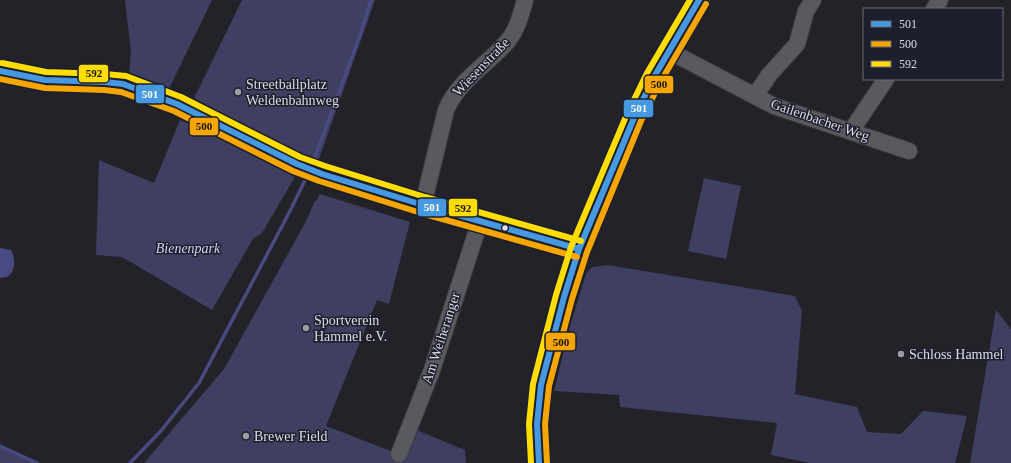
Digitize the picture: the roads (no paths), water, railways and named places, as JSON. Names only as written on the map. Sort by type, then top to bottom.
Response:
[{"type":"main road","points":[[539,463],[537,424],[541,386],[578,249],[654,77],[699,0]]},
{"type":"street","name":"Wiesenstraße","points":[[423,205],[446,110],[450,100],[463,84],[508,42],[516,28],[525,0]]},
{"type":"street","points":[[755,96],[769,75],[796,44],[806,11],[813,0]]},
{"type":"street","name":"Gailenbacher Weg","points":[[669,51],[779,108],[909,151]]},
{"type":"street","points":[[0,71],[45,80],[123,84],[177,104],[297,164],[322,174],[423,205],[578,249]]},
{"type":"street","points":[[851,131],[885,80]]},
{"type":"street","name":"Am Weiheranger","points":[[399,454],[432,370],[480,221]]},
{"type":"waterway","points":[[312,165],[358,41],[371,0]]},
{"type":"waterway","points":[[130,463],[160,432],[199,383],[309,172]]},
{"type":"waterway","points":[[0,446],[37,463]]},
{"type":"place","name":"Streetballplatz Weldenbahnweg","points":[[238,92]]},
{"type":"place","name":"Sportverein Hammel e.V.","points":[[306,328]]},
{"type":"place","name":"Schloss Hammel","points":[[901,354]]},
{"type":"place","name":"Brewer Field","points":[[246,436]]},
{"type":"park label","name":"Bienenpark","points":[[188,248]]}]
